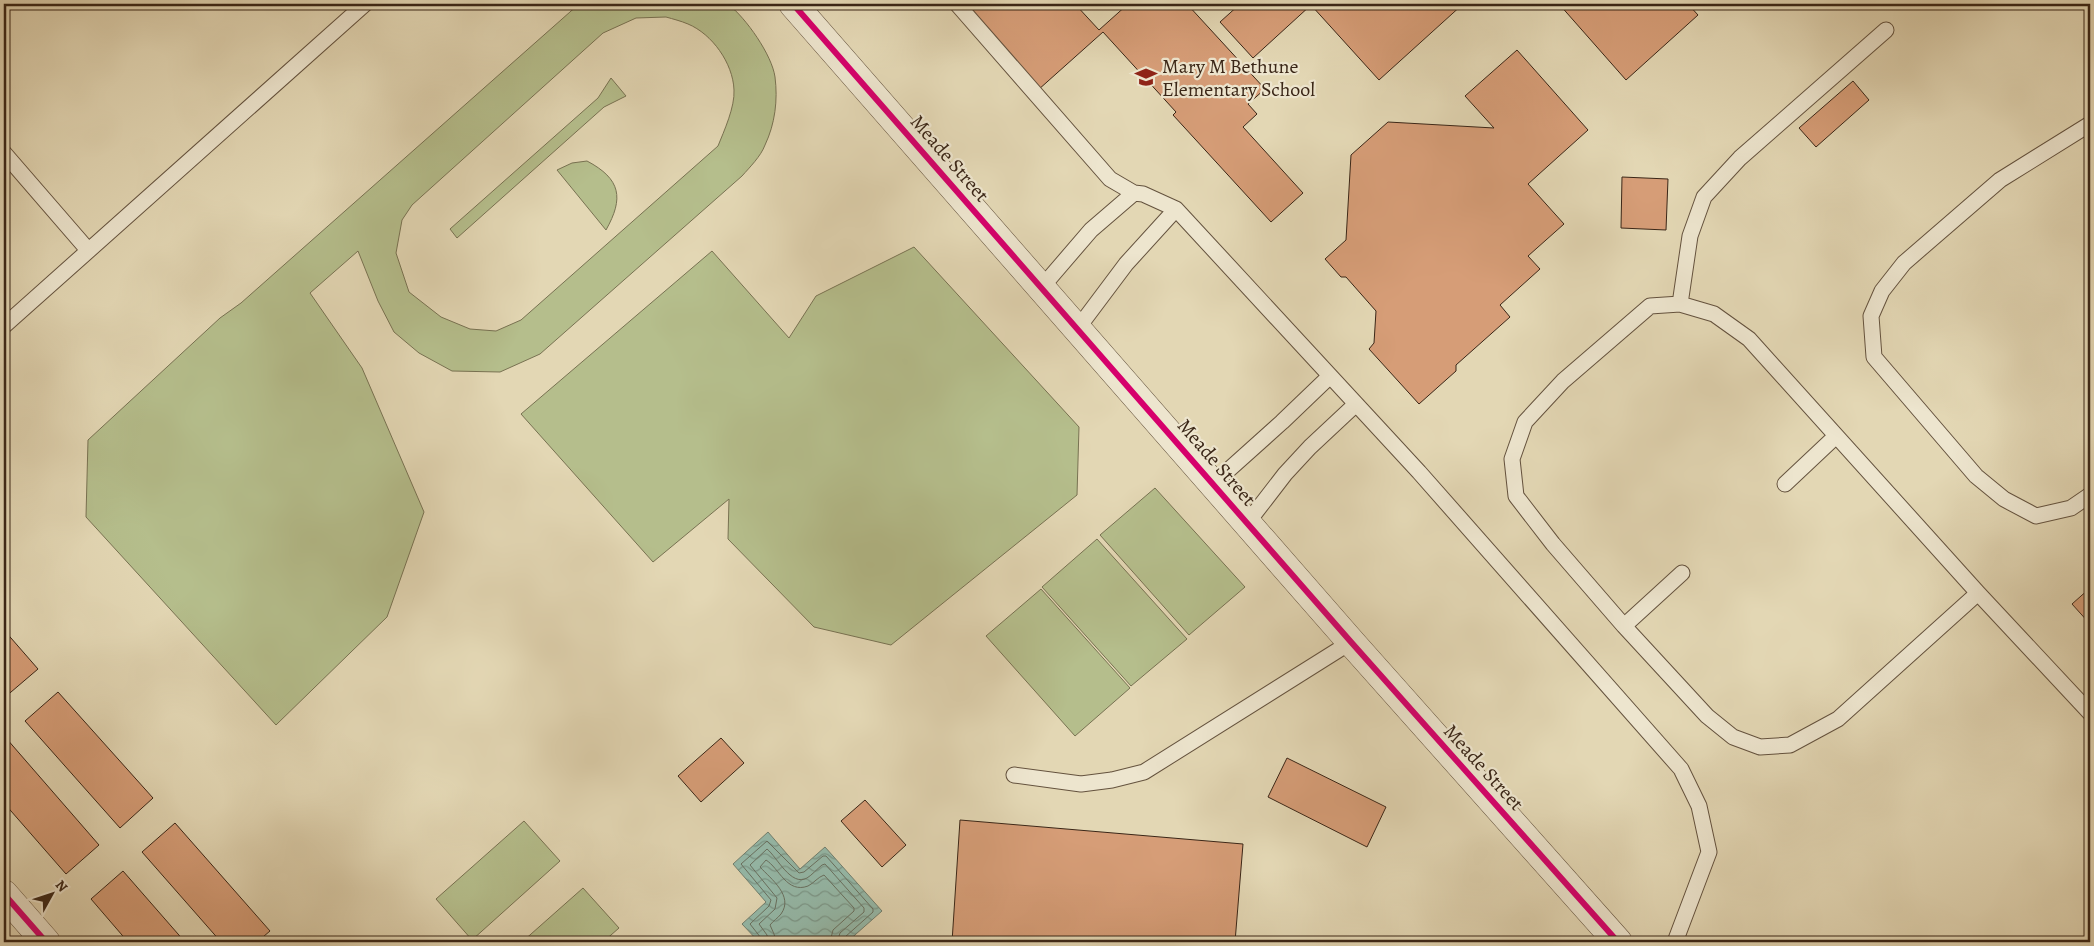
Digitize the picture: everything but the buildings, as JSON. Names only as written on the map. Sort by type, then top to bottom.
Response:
[{"type":"street","name":"Meade Street","points":[[793,4],[1352,642],[1618,942]]},
{"type":"street","points":[[4,894],[46,942]]},
{"type":"lane","points":[[4,326],[365,4]]},
{"type":"lane","points":[[957,4],[1110,179],[1134,193],[1144,194],[1176,209],[1419,472],[1681,769],[1699,806],[1710,852],[1675,942]]},
{"type":"lane","points":[[1680,304],[1690,236],[1704,197],[1740,158],[1886,30]]},
{"type":"lane","points":[[2087,131],[2000,180],[1904,263],[1882,291],[1871,316],[1874,357],[1976,476],[2004,498],[2036,516],[2071,508],[2090,495]]},
{"type":"lane","points":[[4,154],[88,250]]},
{"type":"lane","points":[[1042,287],[1091,230],[1134,193]]},
{"type":"lane","points":[[1078,328],[1126,264],[1176,209]]},
{"type":"lane","points":[[1978,593],[1838,719],[1790,745],[1760,747],[1733,737],[1707,716],[1624,626],[1553,544],[1516,496],[1512,459],[1524,422],[1563,382],[1650,306],[1680,304],[1714,314],[1748,339],[1978,593],[2090,713]]},
{"type":"lane","points":[[1214,483],[1330,376]]},
{"type":"lane","points":[[1248,522],[1291,468],[1356,404]]},
{"type":"lane","points":[[1785,484],[1836,436]]},
{"type":"lane","points":[[1624,626],[1682,573]]},
{"type":"lane","points":[[1014,774],[1081,784],[1112,780],[1144,772],[1352,642]]},
{"type":"shaded area","points":[[579,4],[728,4],[750,27],[769,58],[775,77],[775,112],[768,137],[755,161],[742,176],[540,354],[500,372],[452,371],[419,353],[394,332],[378,301],[358,251],[310,293],[362,368],[424,512],[387,617],[276,725],[86,517],[88,440],[220,318],[241,303]],"holes":[[[666,17],[688,24],[705,35],[720,51],[730,70],[734,90],[733,104],[718,146],[521,320],[496,331],[470,329],[441,317],[409,292],[396,253],[402,220],[412,205],[603,33],[636,18]]]},
{"type":"shaded area","points":[[611,78],[626,96],[604,107],[457,238],[450,229],[598,98]]},
{"type":"shaded area","points":[[587,161],[607,175],[613,182],[616,190],[615,208],[606,230],[557,170],[572,163]]},
{"type":"shaded area","points":[[914,247],[1079,427],[1077,495],[891,645],[814,627],[728,539],[729,499],[653,562],[521,414],[712,251],[789,338],[816,296]]},
{"type":"shaded area","points":[[1155,488],[1245,587],[1189,635],[1100,535]]},
{"type":"shaded area","points":[[1097,539],[1187,639],[1131,686],[1042,587]]},
{"type":"shaded area","points":[[1041,589],[1130,688],[1075,736],[986,636]]},
{"type":"shaded area","points":[[524,821],[560,861],[472,940],[436,899]]},
{"type":"shaded area","points":[[583,888],[619,928],[603,942],[522,942]]},
{"type":"water","points":[[768,832],[800,869],[825,847],[882,911],[847,942],[759,942],[742,924],[766,902],[733,864]]},
{"type":"cycle path","points":[[793,4],[1351,642],[1618,942]]},
{"type":"cycle path","points":[[4,894],[46,942]]},
{"type":"place","name":"Mary M Bethune Elementary School","points":[[1146,77]]}]
